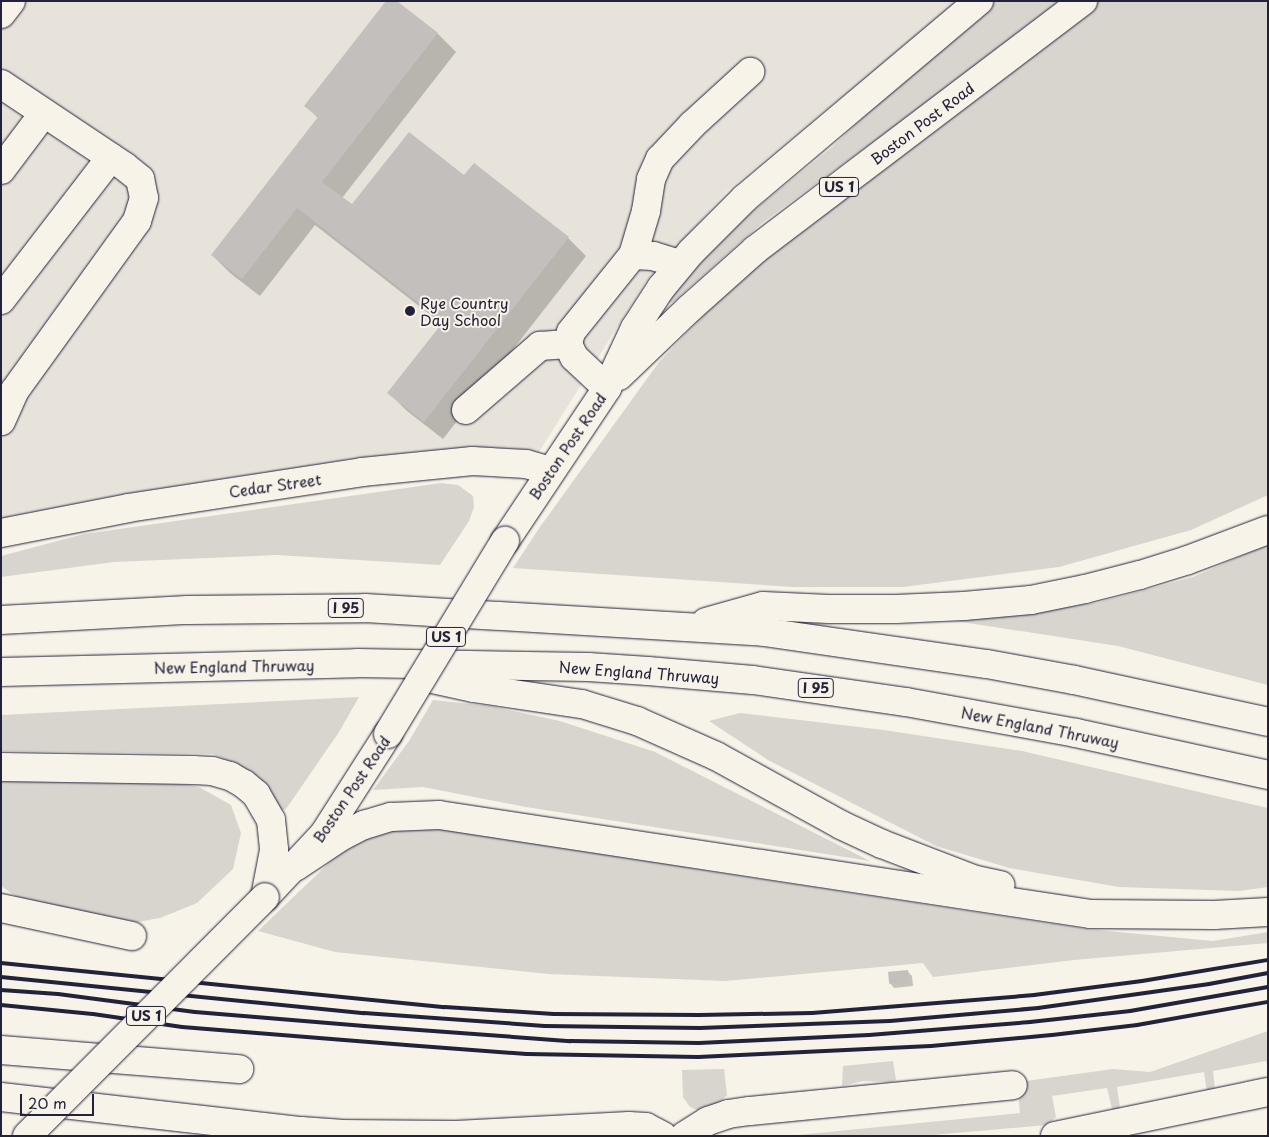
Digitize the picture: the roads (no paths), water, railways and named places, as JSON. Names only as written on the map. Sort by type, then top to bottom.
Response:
[{"type":"main road","points":[[1,14],[11,1]]},
{"type":"main road","name":"Boston Post Road","points":[[27,1136],[295,867],[334,820],[505,540],[607,388],[635,328],[661,288],[680,264],[745,198],[979,1]]},
{"type":"main road","name":"Boston Post Road","points":[[607,388],[690,308],[755,250],[1083,1]]},
{"type":"main road","points":[[607,388],[574,357],[568,344],[571,332],[633,255],[646,211],[651,179],[660,160],[692,125],[750,72]]},
{"type":"main road","points":[[1,421],[8,385],[137,221],[144,198],[140,179],[111,157],[44,113],[4,91]]},
{"type":"main road","points":[[1,170],[44,113]]},
{"type":"main road","points":[[1,300],[111,157]]},
{"type":"main road","points":[[633,255],[653,256],[680,264]]},
{"type":"main road","points":[[466,410],[540,346],[568,344]]},
{"type":"main road","name":"Cedar Street","points":[[1,533],[137,506],[381,470],[481,461],[526,464],[551,471]]},
{"type":"main road","points":[[690,627],[763,606],[880,609],[964,606],[1031,600],[1086,589],[1140,575],[1238,543],[1268,530]]},
{"type":"main road","name":"I 95","points":[[1,620],[188,610],[365,608],[690,627],[773,634],[986,664],[1100,685],[1268,722]]},
{"type":"main road","points":[[357,663],[473,688],[554,699],[608,712],[687,742],[841,825],[931,864],[976,880],[1091,904],[1168,914]]},
{"type":"main road","name":"New England Thruway","points":[[1,672],[357,663],[588,667],[754,680],[896,700],[1038,726],[1163,750],[1268,775]]},
{"type":"main road","points":[[1,767],[192,770],[212,771],[230,776],[256,794],[271,820],[274,850],[265,896]]},
{"type":"main road","points":[[295,867],[342,836],[364,825],[391,816],[439,814],[1090,914],[1268,912]]},
{"type":"main road","points":[[1,908],[132,936]]},
{"type":"main road","points":[[1,1050],[239,1069]]},
{"type":"main road","points":[[684,1136],[708,1121],[735,1113],[1013,1085]]},
{"type":"main road","points":[[1055,1136],[1268,1092]]},
{"type":"main road","points":[[1,1097],[340,1134],[456,1135],[629,1126],[646,1127],[663,1136]]},
{"type":"railway","points":[[1,963],[445,1007],[554,1014],[699,1015],[812,1013],[1034,995],[1142,981],[1268,960]]},
{"type":"railway","points":[[1,977],[364,1013],[545,1026],[700,1028],[890,1021],[1038,1008],[1209,984],[1268,973]]},
{"type":"railway","points":[[1,990],[58,994],[195,1012],[364,1026],[570,1041],[699,1043],[869,1035],[1030,1022],[1130,1011],[1268,987]]},
{"type":"railway","points":[[1,1005],[93,1014],[182,1027],[406,1045],[527,1054],[698,1057],[931,1046],[1052,1035],[1137,1025],[1268,1002]]},
{"type":"place","name":"Rye Country Day School","points":[[410,311]]}]
